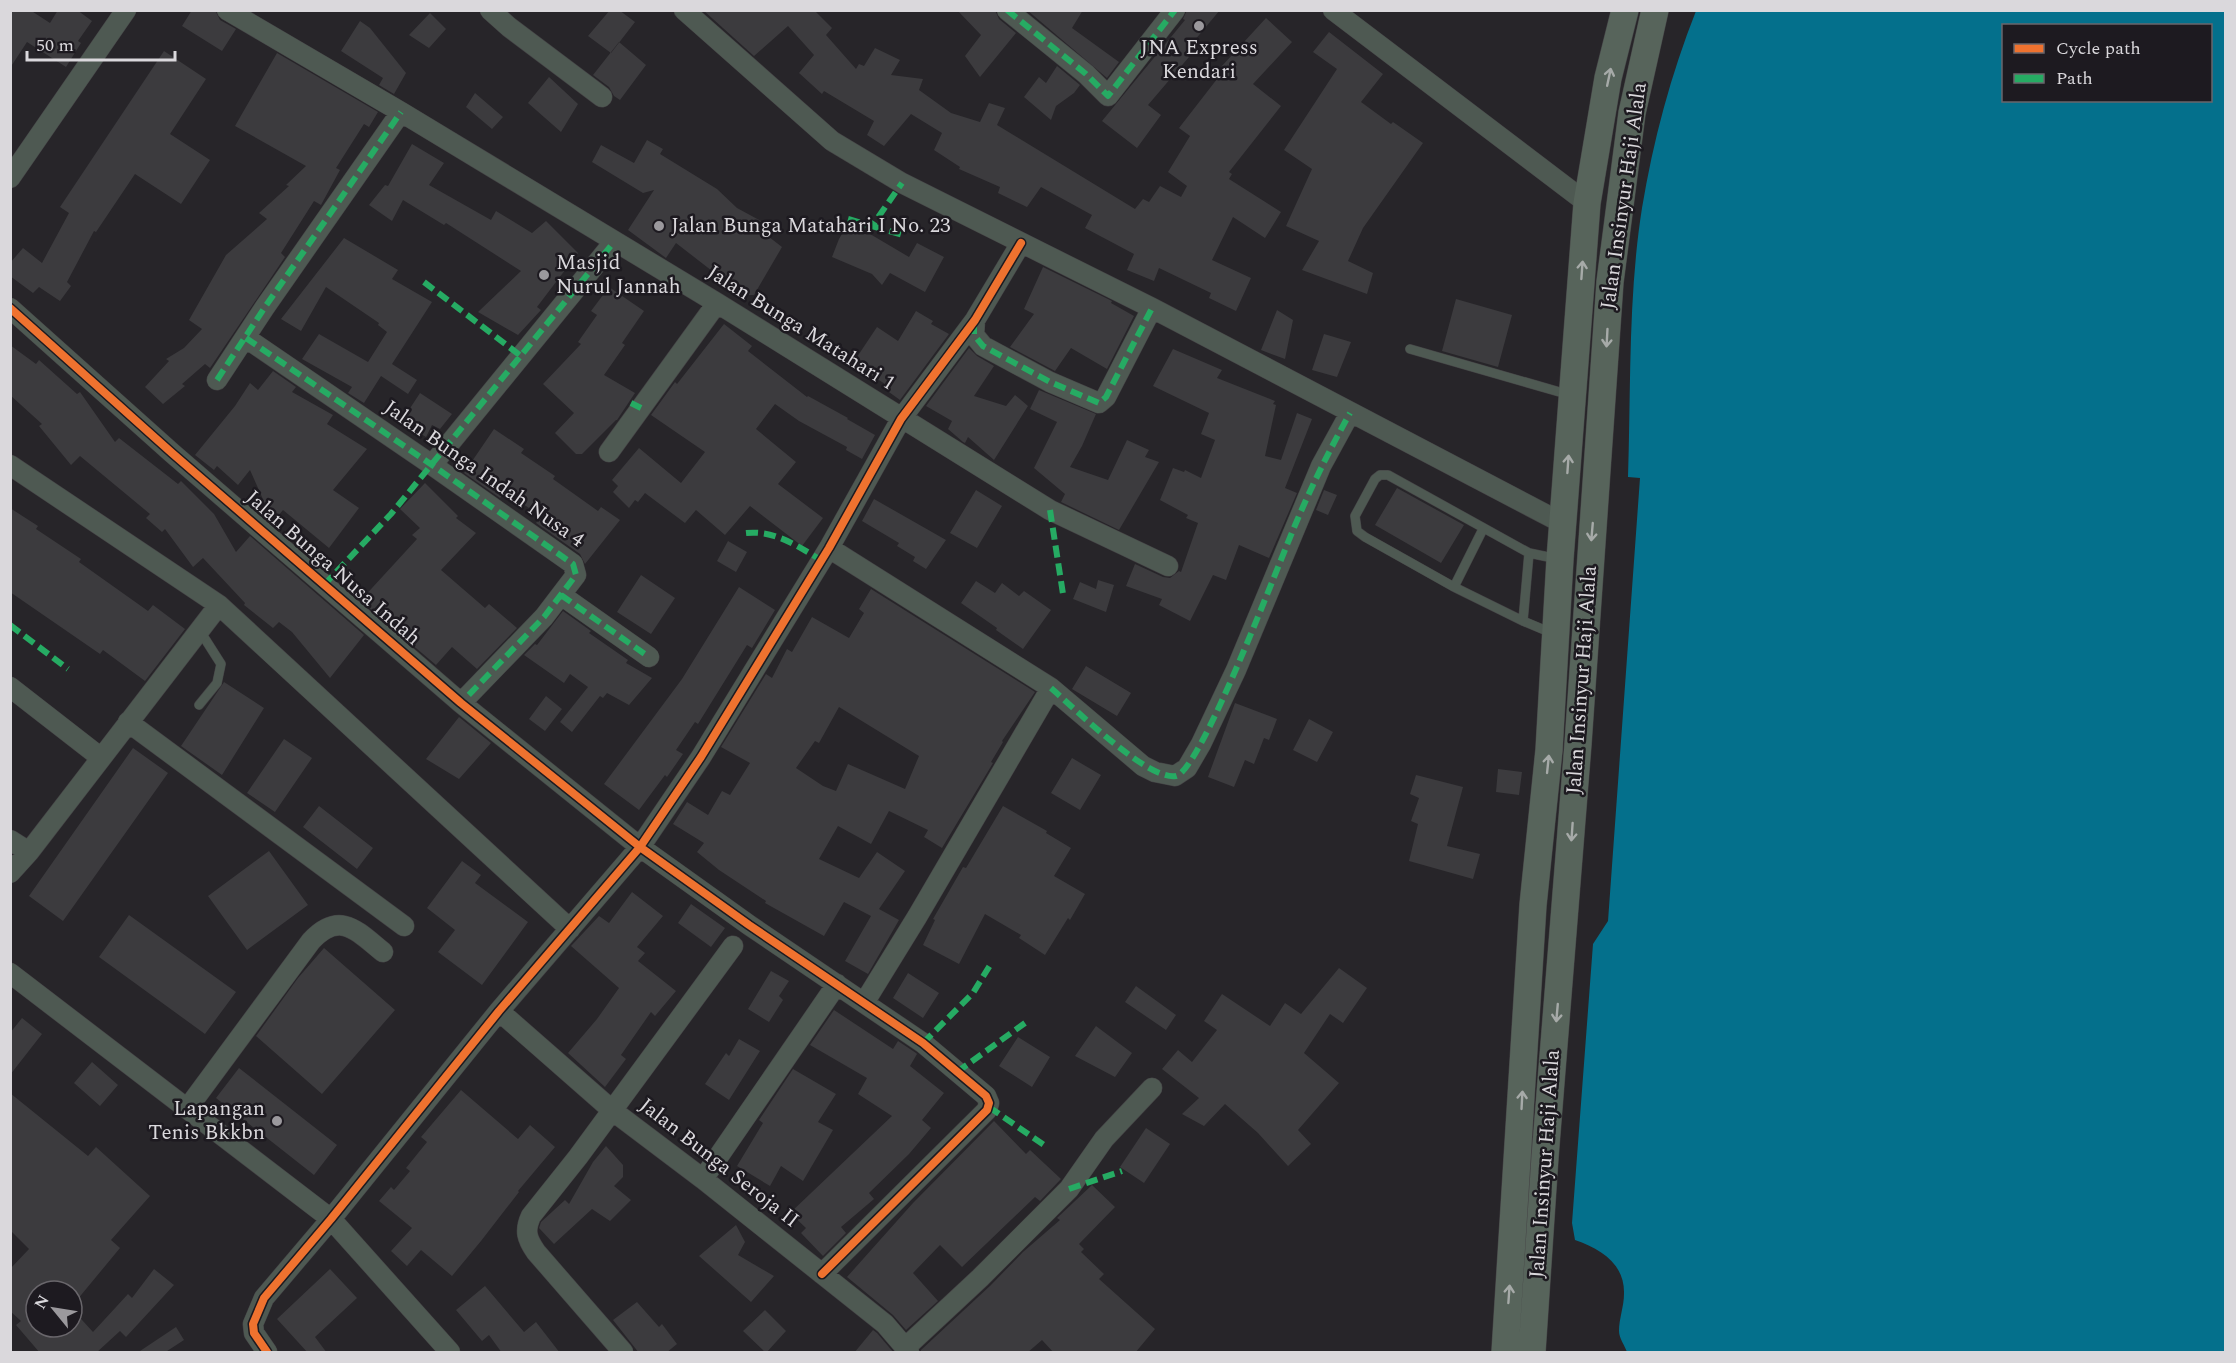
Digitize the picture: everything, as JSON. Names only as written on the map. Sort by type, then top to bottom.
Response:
[{"type":"main road","name":"Jalan Insinyur Haji Alala","points":[[1505,1353],[1533,905],[1549,750],[1560,559],[1587,203],[1608,78],[1625,10]]},
{"type":"main road","name":"Jalan Insinyur Haji Alala","points":[[1532,1353],[1546,1145],[1566,912],[1610,282],[1632,113],[1656,10]]},
{"type":"street","points":[[10,178],[126,10]]},
{"type":"street","name":"Jalan Bunga Matahari 1","points":[[227,10],[717,303],[901,420],[1050,510],[1168,566]]},
{"type":"street","points":[[489,10],[602,97]]},
{"type":"street","points":[[684,10],[832,141],[902,183],[1152,309],[1564,524]]},
{"type":"street","points":[[1007,10],[1086,74],[1108,96],[1175,10]]},
{"type":"street","points":[[1333,10],[1587,203]]},
{"type":"street","points":[[217,380],[401,112]]},
{"type":"street","points":[[432,465],[614,242]]},
{"type":"street","points":[[267,1353],[254,1333],[253,1324],[264,1298],[332,1219],[499,1011],[640,847],[701,757],[829,548],[901,420],[975,320],[1021,243]]},
{"type":"street","points":[[609,452],[717,303]]},
{"type":"street","name":"Jalan Bunga Nusa Indah","points":[[10,308],[172,453],[461,703],[640,847],[749,925],[923,1043],[982,1091],[988,1099],[989,1107],[822,1274]]},
{"type":"street","points":[[975,320],[974,335],[983,346],[1050,382],[1099,403],[1106,397],[1152,309]]},
{"type":"street","name":"Jalan Bunga Indah Nusa 4","points":[[246,338],[573,564],[576,574],[544,617],[461,703]]},
{"type":"street","points":[[829,548],[1051,688],[1143,766],[1175,776],[1183,772],[1201,744],[1236,670],[1321,466],[1350,412]]},
{"type":"street","points":[[10,465],[219,605],[570,929]]},
{"type":"street","points":[[561,595],[649,657]]},
{"type":"street","points":[[10,873],[29,852],[219,605]]},
{"type":"street","points":[[10,687],[100,758]]},
{"type":"street","points":[[864,1003],[1051,688]]},
{"type":"street","points":[[128,722],[404,927]]},
{"type":"street","points":[[10,840],[29,852]]},
{"type":"street","points":[[187,1109],[322,929],[334,925],[344,925],[355,929],[383,952]]},
{"type":"street","points":[[623,1353],[536,1252],[526,1235],[526,1227],[531,1216],[613,1111],[733,946]]},
{"type":"street","points":[[10,973],[332,1219],[450,1353]]},
{"type":"street","points":[[703,1179],[837,984]]},
{"type":"street","name":"Jalan Bunga Seroja II","points":[[499,1011],[613,1111],[703,1179],[885,1324],[908,1350]]},
{"type":"street","points":[[908,1350],[1069,1189],[1098,1146],[1152,1088]]},
{"type":"lane","points":[[1410,350],[1572,395]]},
{"type":"lane","points":[[1556,634],[1522,621],[1454,587],[1365,537],[1357,531],[1354,516],[1375,479],[1380,475],[1388,475],[1529,553],[1560,559]]},
{"type":"lane","points":[[1454,587],[1483,529]]},
{"type":"lane","points":[[1522,621],[1529,553]]},
{"type":"lane","points":[[199,705],[217,682],[221,664],[200,631]]},
{"type":"water","points":[[1696,11],[2225,11],[2225,1352],[1627,1352],[1619,1331],[1624,1294],[1620,1274],[1610,1259],[1594,1248],[1575,1240],[1572,1223],[1593,944],[1608,921],[1640,478],[1628,477],[1634,275],[1642,208],[1671,83]]},
{"type":"building","points":[[10,10],[30,10],[50,23],[58,10],[77,10],[92,21],[78,41],[81,43],[66,67],[27,42],[10,68]]},
{"type":"building","points":[[192,10],[215,10],[220,20],[236,29],[222,51],[182,26]]},
{"type":"building","points":[[610,10],[619,10],[635,22],[611,53],[588,36]]},
{"type":"building","points":[[703,10],[814,10],[832,28],[826,35],[856,69],[859,64],[864,66],[875,48],[900,60],[891,75],[923,79],[919,90],[951,113],[980,122],[989,103],[1005,108],[997,125],[1135,209],[1143,199],[1149,202],[1160,186],[1181,197],[1187,186],[1168,172],[1190,136],[1179,128],[1224,70],[1221,67],[1266,18],[1292,42],[1253,84],[1281,106],[1229,172],[1232,174],[1229,179],[1281,212],[1265,238],[1233,217],[1212,260],[1251,278],[1236,311],[1209,298],[1211,293],[1159,268],[1154,281],[1127,270],[1134,254],[1085,228],[1092,215],[1041,187],[1027,207],[998,193],[1000,187],[959,169],[960,167],[934,150],[942,133],[911,114],[884,146],[867,135],[874,121],[824,91],[822,94],[799,73],[814,55],[788,26],[754,56]]},
{"type":"building","points":[[957,10],[995,10],[999,19],[1016,33],[980,77],[965,56],[981,35]]},
{"type":"building","points":[[1027,10],[1083,10],[1072,28],[1119,62],[1107,78]]},
{"type":"building","points":[[1187,10],[1220,10],[1184,53],[1189,57],[1148,105],[1161,115],[1137,148],[1102,121],[1185,20],[1183,19]]},
{"type":"building","points":[[430,13],[446,29],[429,48],[409,35]]},
{"type":"building","points":[[360,21],[370,28],[406,73],[394,94],[379,85],[383,78],[341,51]]},
{"type":"building","points":[[1329,32],[1383,74],[1361,102],[1391,124],[1393,122],[1423,143],[1363,228],[1348,261],[1373,273],[1367,294],[1302,270],[1319,241],[1286,226],[1312,169],[1284,150],[1337,69],[1313,52]]},
{"type":"building","points":[[619,42],[646,65],[620,100],[614,96],[609,87],[593,75]]},
{"type":"building","points":[[164,51],[206,79],[170,134],[210,160],[181,204],[135,174],[96,232],[94,231],[67,282],[71,286],[60,301],[39,287],[33,293],[10,276],[10,263],[23,248],[42,263],[69,213],[60,207]]},
{"type":"building","points":[[277,53],[378,112],[369,127],[364,124],[336,168],[340,170],[321,205],[314,201],[281,253],[285,257],[210,368],[205,364],[182,384],[185,386],[163,404],[145,387],[169,361],[166,359],[184,348],[202,329],[189,320],[226,255],[267,219],[259,213],[289,186],[286,185],[306,166],[235,126]]},
{"type":"building","points":[[1057,66],[1080,85],[1074,93],[1056,106],[1051,120],[1024,97],[1039,77],[1046,83]]},
{"type":"building","points":[[549,77],[578,104],[561,132],[528,103]]},
{"type":"building","points":[[475,93],[503,117],[492,129],[466,107]]},
{"type":"building","points":[[647,140],[663,149],[660,154],[717,189],[737,208],[761,221],[756,227],[782,247],[754,295],[743,295],[728,275],[725,281],[676,243],[666,258],[628,230],[654,190],[643,193],[592,162],[601,145],[634,163]]},
{"type":"building","points":[[412,144],[444,163],[429,185],[491,220],[496,211],[532,233],[546,221],[578,253],[537,307],[541,310],[518,335],[478,312],[521,271],[446,223],[444,225],[403,200],[392,221],[369,205],[385,185],[388,186]]},
{"type":"building","points":[[848,224],[865,231],[909,257],[917,243],[944,257],[925,292],[890,273],[882,285],[872,274],[832,257]]},
{"type":"building","points":[[344,238],[398,270],[392,279],[432,302],[392,364],[417,380],[408,394],[381,376],[364,403],[348,393],[352,387],[302,359],[319,334],[368,362],[387,332],[378,325],[379,323],[326,287],[301,331],[281,319]]},
{"type":"building","points":[[1043,267],[1112,301],[1111,303],[1134,316],[1107,369],[1071,348],[1055,371],[1010,347],[1034,314],[1024,309]]},
{"type":"building","points":[[609,287],[644,311],[622,343],[625,345],[604,375],[635,393],[617,420],[582,454],[576,454],[555,433],[574,413],[543,384],[581,344],[578,342],[597,315],[591,311]]},
{"type":"building","points":[[1456,299],[1512,315],[1498,367],[1442,351]]},
{"type":"building","points":[[1277,310],[1293,320],[1285,359],[1261,350]]},
{"type":"building","points":[[916,311],[933,321],[931,324],[949,334],[900,400],[882,387],[885,384],[853,363],[877,327],[898,341]]},
{"type":"building","points":[[724,324],[752,346],[748,351],[807,397],[875,435],[862,459],[846,450],[847,447],[799,421],[775,404],[756,429],[796,462],[778,484],[823,518],[802,546],[750,506],[725,535],[696,510],[685,523],[645,493],[629,508],[613,492],[618,486],[612,480],[639,448],[681,483],[705,452],[651,415],[675,382],[677,384]]},
{"type":"building","points":[[1324,334],[1351,342],[1337,377],[1312,370]]},
{"type":"building","points":[[10,345],[36,364],[39,360],[77,394],[80,392],[115,442],[119,438],[178,484],[181,481],[214,514],[236,552],[250,536],[364,635],[330,678],[292,632],[279,622],[273,628],[244,605],[245,603],[203,558],[193,567],[165,529],[162,532],[146,518],[150,514],[80,456],[71,465],[39,426],[42,424],[10,395]]},
{"type":"building","points":[[969,348],[977,356],[994,366],[974,396],[1006,406],[1015,395],[1028,406],[994,460],[968,437],[965,443],[963,442],[948,429],[952,421],[926,406]]},
{"type":"building","points":[[1173,349],[1222,370],[1217,378],[1275,401],[1265,456],[1281,460],[1297,413],[1312,419],[1285,488],[1297,493],[1269,558],[1239,545],[1226,580],[1213,575],[1190,621],[1159,605],[1162,599],[1126,586],[1135,564],[1163,577],[1170,578],[1179,571],[1181,572],[1198,523],[1186,518],[1188,515],[1160,500],[1173,468],[1184,472],[1185,470],[1201,478],[1215,440],[1201,434],[1209,413],[1153,386]]},
{"type":"building","points":[[273,371],[296,387],[292,392],[333,415],[327,424],[367,449],[333,490],[359,508],[329,548],[283,510],[273,522],[250,470],[238,485],[217,466],[214,470],[195,455],[235,406],[250,383],[258,390]]},
{"type":"building","points":[[1039,390],[1096,414],[1070,467],[1108,480],[1127,440],[1149,450],[1145,457],[1159,462],[1119,530],[1061,502],[1065,494],[1034,468],[1057,422],[1030,409]]},
{"type":"building","points":[[420,393],[452,414],[440,429],[432,425],[426,437],[401,422]]},
{"type":"building","points":[[494,429],[524,449],[521,453],[555,476],[553,479],[598,511],[601,507],[620,520],[585,564],[580,554],[536,523],[541,516],[505,492],[500,498],[464,473]]},
{"type":"building","points":[[425,483],[458,516],[456,518],[476,533],[441,570],[485,608],[489,604],[517,628],[477,669],[452,647],[436,665],[403,637],[404,635],[382,614],[379,617],[361,600],[417,539],[412,535],[420,528],[400,509]]},
{"type":"building","points":[[1397,488],[1464,525],[1441,563],[1375,525]]},
{"type":"building","points":[[976,490],[1002,506],[977,548],[950,533]]},
{"type":"building","points":[[1324,490],[1337,495],[1328,515],[1316,510]]},
{"type":"building","points":[[874,499],[946,540],[926,569],[913,561],[915,557],[897,546],[899,543],[862,521]]},
{"type":"building","points":[[10,508],[38,526],[36,529],[81,559],[79,562],[148,611],[153,605],[185,629],[145,681],[103,650],[100,654],[10,592]]},
{"type":"building","points":[[728,541],[747,552],[736,572],[717,561]]},
{"type":"building","points":[[641,575],[675,598],[651,634],[617,612]]},
{"type":"building","points":[[1098,580],[1114,585],[1106,612],[1073,599],[1080,582],[1096,589]]},
{"type":"building","points":[[976,581],[995,593],[1002,583],[1019,596],[1024,591],[1051,610],[1023,649],[961,603]]},
{"type":"building","points":[[739,587],[775,610],[752,648],[747,645],[698,724],[695,722],[676,750],[683,754],[639,810],[604,784],[682,679]]},
{"type":"building","points":[[871,589],[1035,692],[1002,741],[991,762],[993,763],[942,848],[924,837],[928,830],[889,811],[871,844],[838,826],[819,859],[859,878],[877,852],[905,871],[879,909],[899,920],[868,974],[845,961],[871,916],[844,902],[824,936],[765,903],[766,901],[719,870],[697,852],[704,843],[673,824],[687,802],[708,815],[722,791],[730,795],[750,763],[721,747],[766,674],[772,678],[787,649],[792,652],[812,617],[849,638],[864,613],[859,609]],"holes":[[[839,707],[919,756],[905,789],[848,764],[836,791],[823,786],[796,768],[815,741],[819,743]]]},
{"type":"building","points":[[563,611],[591,631],[589,633],[628,660],[626,663],[652,678],[629,705],[607,693],[603,698],[600,696],[572,732],[560,722],[588,687],[570,674],[564,683],[524,655],[535,644],[537,645]]},
{"type":"building","points":[[1086,666],[1131,693],[1117,716],[1072,689]]},
{"type":"building","points":[[224,682],[264,708],[222,775],[181,746]]},
{"type":"building","points":[[546,696],[562,709],[545,731],[529,719]]},
{"type":"building","points":[[1235,703],[1277,719],[1269,740],[1264,738],[1254,764],[1245,760],[1234,787],[1208,777]]},
{"type":"building","points":[[459,717],[491,743],[459,779],[426,759]]},
{"type":"building","points":[[1309,719],[1333,732],[1317,762],[1293,750]]},
{"type":"building","points":[[284,739],[312,758],[275,812],[247,793]]},
{"type":"building","points":[[133,748],[168,773],[63,921],[29,896]]},
{"type":"building","points":[[1072,758],[1101,775],[1080,810],[1051,793]]},
{"type":"building","points":[[1498,769],[1522,772],[1519,795],[1496,792]]},
{"type":"building","points":[[1416,775],[1463,787],[1447,846],[1480,854],[1473,879],[1409,861],[1418,824],[1411,821],[1419,798],[1410,794]]},
{"type":"building","points":[[319,806],[373,848],[357,869],[303,827]]},
{"type":"building","points":[[1003,806],[1047,831],[1046,833],[1071,848],[1054,876],[1085,894],[1045,955],[1019,938],[1021,935],[985,914],[959,964],[923,945],[935,920],[933,919],[963,867],[966,868]]},
{"type":"building","points":[[269,851],[308,905],[247,950],[208,896]]},
{"type":"building","points":[[462,861],[481,875],[475,883],[528,922],[482,985],[438,952],[455,930],[427,908]]},
{"type":"building","points":[[632,892],[663,916],[637,947],[645,953],[638,961],[676,991],[655,1016],[651,1012],[621,1055],[626,1059],[605,1087],[568,1053],[597,1019],[619,988],[571,946],[599,916],[609,923]]},
{"type":"building","points":[[691,904],[725,928],[711,947],[678,923]]},
{"type":"building","points":[[129,915],[236,992],[205,1034],[99,957]]},
{"type":"building","points":[[324,948],[395,1010],[322,1094],[256,1036],[298,978]]},
{"type":"building","points":[[1339,968],[1367,988],[1343,1023],[1330,1014],[1304,1053],[1339,1083],[1298,1130],[1311,1144],[1288,1166],[1258,1133],[1225,1104],[1204,1126],[1182,1114],[1199,1098],[1162,1069],[1178,1050],[1192,1062],[1217,1030],[1204,1021],[1222,994],[1270,1026],[1285,1003],[1301,1014]]},
{"type":"building","points":[[771,971],[789,981],[779,996],[783,1000],[769,1022],[748,1009]]},
{"type":"building","points":[[908,973],[939,993],[923,1018],[893,998]]},
{"type":"building","points":[[1136,986],[1176,1015],[1166,1030],[1125,1002]]},
{"type":"building","points":[[834,1010],[893,1049],[898,1041],[916,1053],[910,1066],[944,1093],[922,1120],[931,1128],[909,1154],[869,1193],[874,1199],[841,1227],[846,1233],[823,1256],[801,1233],[806,1228],[790,1213],[892,1116],[858,1094],[867,1078],[810,1045]]},
{"type":"building","points":[[22,1018],[42,1034],[10,1075],[10,1033]]},
{"type":"building","points":[[1096,1026],[1132,1053],[1115,1077],[1075,1056]]},
{"type":"building","points":[[1018,1037],[1050,1057],[1032,1087],[999,1066]]},
{"type":"building","points":[[739,1039],[760,1051],[729,1100],[705,1084],[726,1053],[729,1056]]},
{"type":"building","points":[[92,1062],[118,1085],[100,1106],[74,1083]]},
{"type":"building","name":"Lapangan Tenis Bkkbn","points":[[239,1068],[337,1145],[314,1175],[216,1098]]},
{"type":"building","points":[[793,1069],[836,1094],[818,1122],[833,1130],[803,1181],[781,1166],[770,1186],[737,1166],[763,1123],[759,1120]]},
{"type":"building","points":[[461,1090],[518,1139],[530,1125],[555,1147],[452,1276],[421,1250],[407,1266],[391,1251],[412,1228],[379,1201],[391,1187],[394,1190],[410,1171],[406,1168],[427,1142],[421,1137]]},
{"type":"building","points":[[10,1093],[88,1156],[96,1147],[150,1196],[111,1240],[120,1248],[84,1292],[84,1279],[24,1279],[24,1334],[16,1325],[21,1321],[10,1311],[10,1269],[29,1249],[10,1230]]},
{"type":"building","points":[[994,1121],[1026,1154],[1030,1150],[1061,1179],[1040,1201],[1035,1197],[962,1267],[940,1245],[913,1273],[938,1301],[906,1330],[893,1315],[847,1277],[913,1203]]},
{"type":"building","points":[[1146,1128],[1170,1144],[1144,1183],[1120,1167]]},
{"type":"building","points":[[606,1146],[623,1165],[623,1177],[614,1186],[631,1200],[610,1221],[592,1209],[554,1244],[539,1228],[541,1222],[565,1200],[569,1204],[593,1162]]},
{"type":"building","points":[[1092,1185],[1115,1207],[1079,1244],[1084,1249],[1081,1252],[1104,1274],[1099,1279],[1155,1329],[1135,1353],[1054,1353],[1042,1340],[1027,1353],[921,1353],[921,1350],[1023,1252],[1060,1220],[1057,1218]]},
{"type":"building","points":[[736,1225],[745,1242],[738,1255],[774,1276],[751,1302],[699,1256]]},
{"type":"building","points":[[154,1269],[174,1285],[126,1337],[120,1331],[96,1353],[40,1353],[28,1339],[84,1339],[84,1322],[93,1332],[128,1294],[132,1298]]},
{"type":"building","points":[[330,1269],[357,1298],[315,1337],[327,1353],[308,1353],[277,1319]]},
{"type":"building","points":[[485,1286],[524,1332],[536,1322],[560,1353],[502,1353],[489,1335],[482,1341],[456,1310]]},
{"type":"building","points":[[637,1302],[659,1327],[662,1324],[677,1344],[666,1353],[639,1353],[613,1320]]},
{"type":"building","points":[[765,1310],[786,1331],[766,1353],[743,1331]]},
{"type":"building","points":[[176,1327],[184,1340],[164,1353],[137,1353]]},
{"type":"building","points":[[873,1330],[877,1333],[894,1353],[854,1353]]},
{"type":"marked path","points":[[1007,10],[1086,74],[1108,96],[1175,10]]},
{"type":"marked path","points":[[217,380],[401,112]]},
{"type":"marked path","points":[[848,219],[872,226],[902,183]]},
{"type":"marked path","points":[[872,226],[903,235]]},
{"type":"marked path","points":[[324,585],[391,514],[614,242]]},
{"type":"marked path","points":[[424,282],[521,356]]},
{"type":"marked path","points":[[974,322],[974,335],[983,346],[1050,382],[1099,403],[1106,397],[1152,308]]},
{"type":"marked path","points":[[246,338],[573,564],[576,575],[544,617],[461,703]]},
{"type":"marked path","points":[[631,403],[641,408]]},
{"type":"marked path","points":[[1051,688],[1093,726],[1130,756],[1148,767],[1176,776],[1188,765],[1221,703],[1302,509],[1350,413]]},
{"type":"marked path","points":[[1050,510],[1063,594]]},
{"type":"marked path","points":[[746,533],[776,537],[821,560]]},
{"type":"marked path","points":[[561,595],[649,657]]},
{"type":"marked path","points":[[10,625],[68,669]]},
{"type":"marked path","points":[[923,1043],[973,993],[992,962]]},
{"type":"marked path","points":[[957,1072],[1025,1023]]},
{"type":"marked path","points":[[989,1107],[1044,1145]]},
{"type":"marked path","points":[[1069,1189],[1122,1171]]},
{"type":"cycle path","points":[[267,1352],[254,1333],[253,1324],[264,1298],[499,1011],[640,847],[701,757],[829,548],[901,419],[975,320],[1021,243]]},
{"type":"cycle path","points":[[10,308],[172,453],[461,703],[640,847],[749,925],[923,1043],[986,1096],[989,1103],[987,1110],[822,1274]]},
{"type":"place","name":"JNA Express Kendari","points":[[1199,26]]},
{"type":"place","name":"Jalan Bunga Matahari I No. 23","points":[[659,226]]},
{"type":"place","name":"Masjid Nurul Jannah","points":[[544,275]]},
{"type":"place","name":"Lapangan Tenis Bkkbn","points":[[277,1121]]}]
